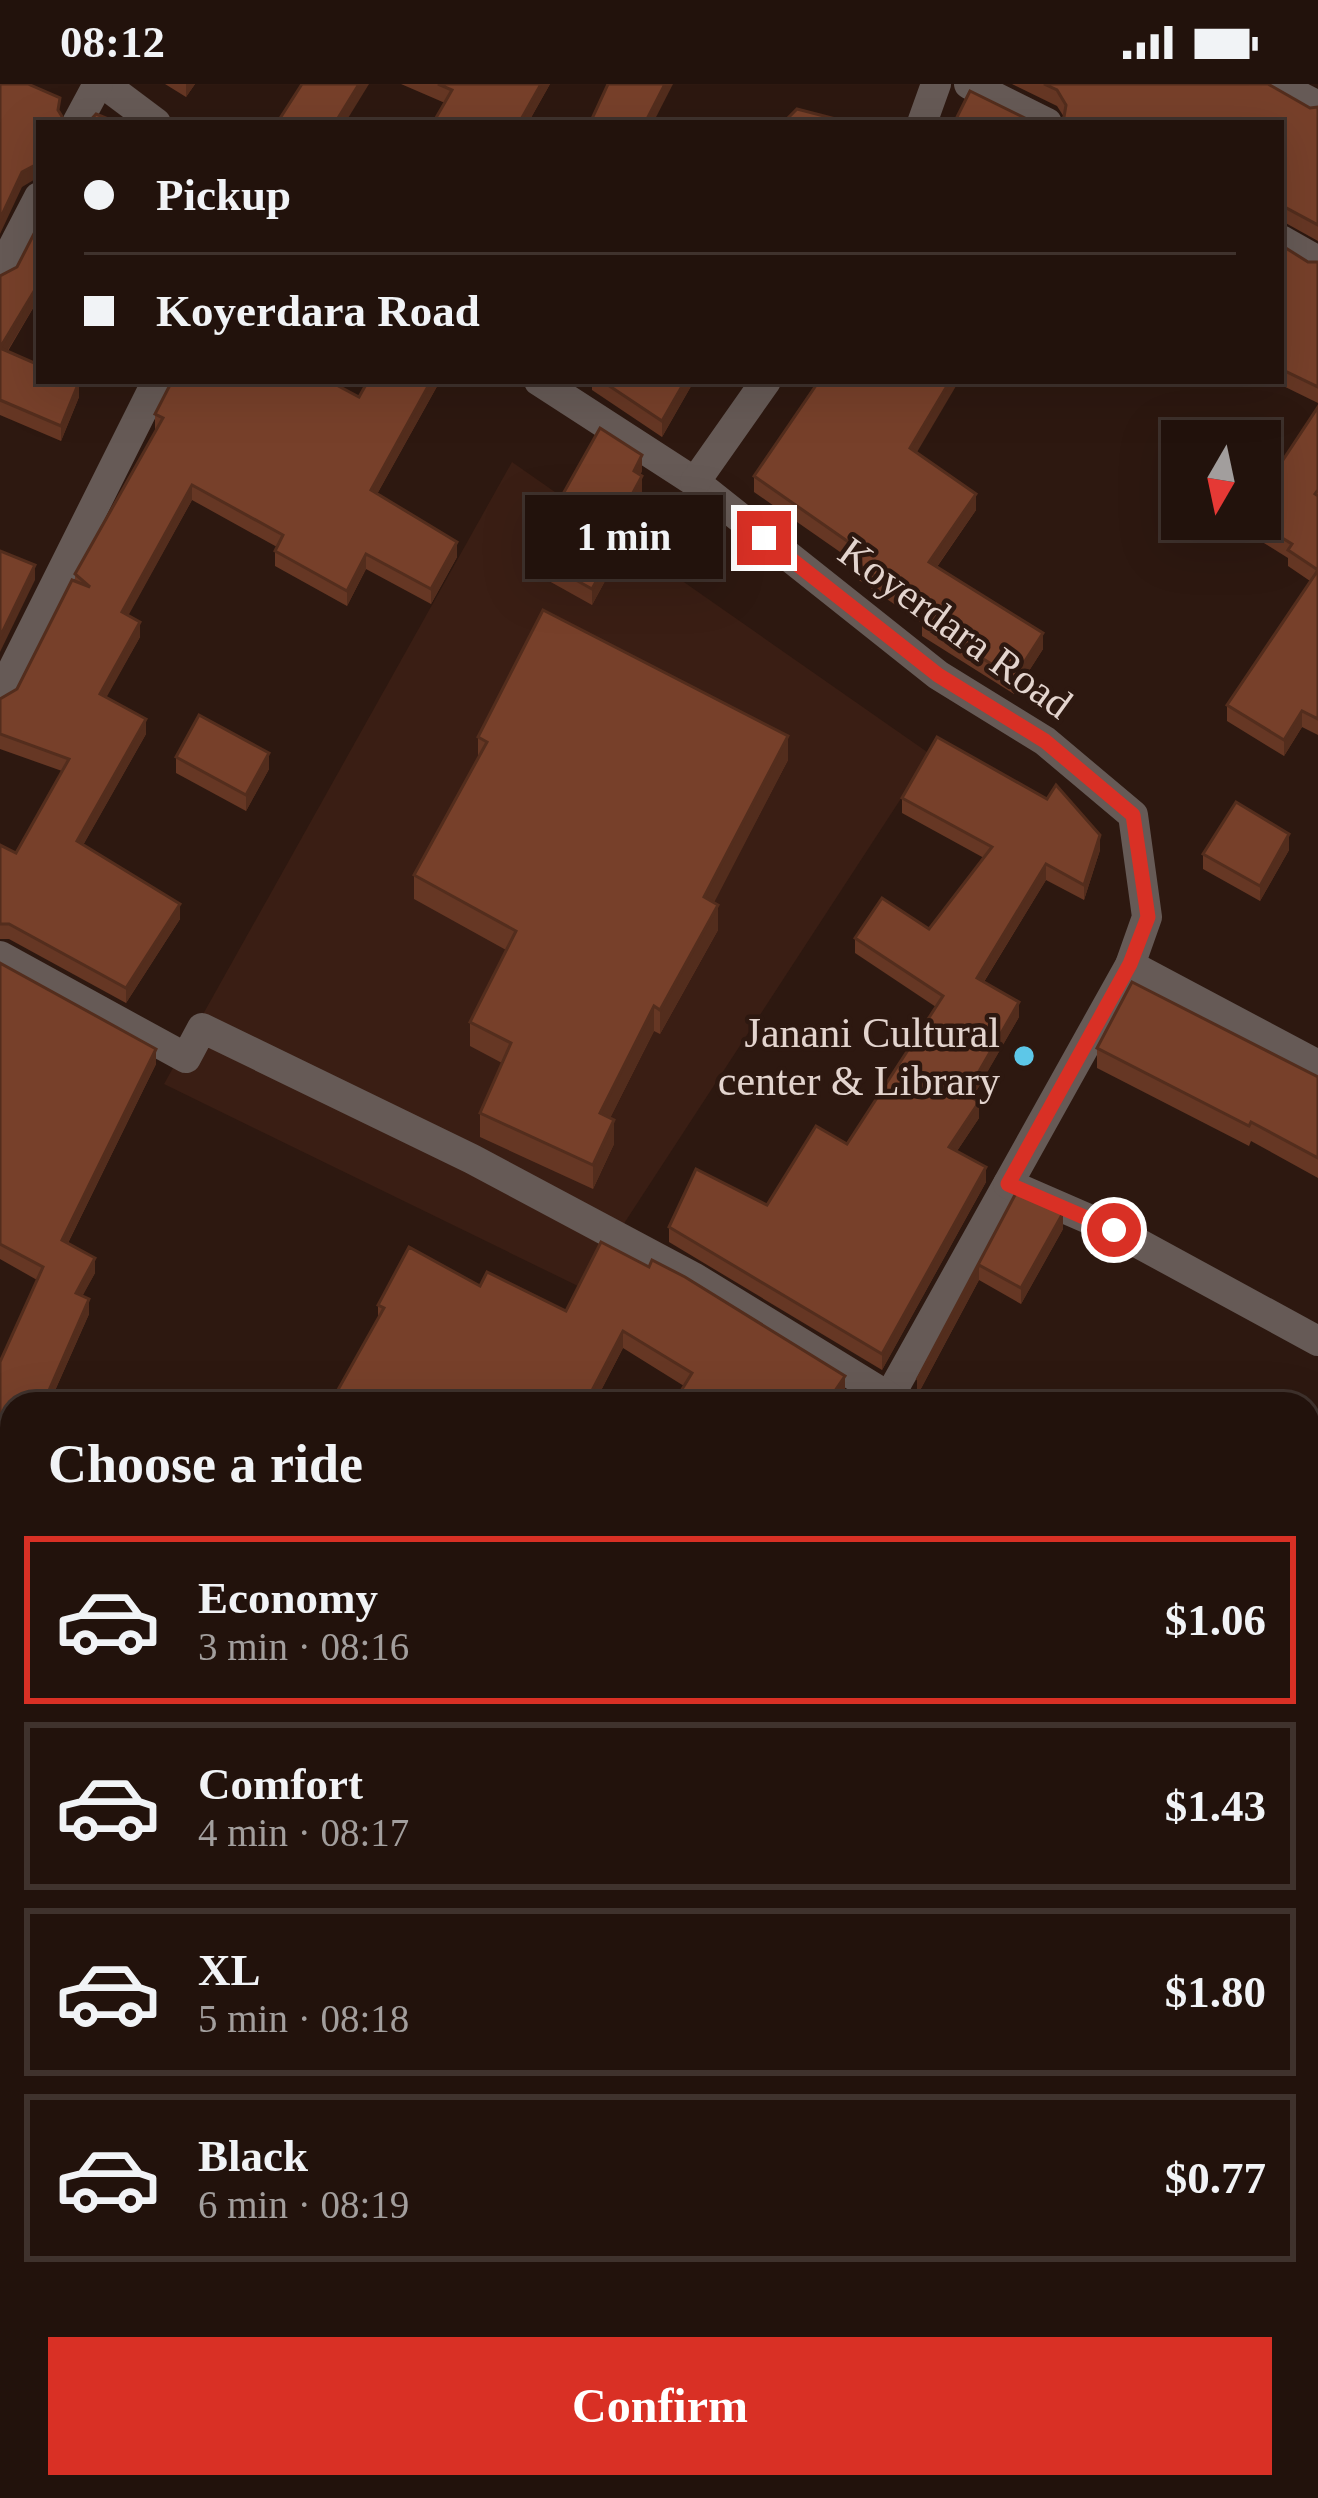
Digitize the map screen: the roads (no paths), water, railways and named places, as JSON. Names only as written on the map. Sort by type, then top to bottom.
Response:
[{"type":"street","points":[[79,120],[101,84],[153,120]]},
{"type":"street","points":[[923,120],[936,84]]},
{"type":"street","points":[[969,84],[1041,120]]},
{"type":"street","points":[[1276,84],[1318,106]]},
{"type":"street","points":[[0,272],[36,203]]},
{"type":"street","points":[[1284,242],[1318,261]]},
{"type":"street","points":[[0,695],[156,384]]},
{"type":"street","name":"Koyerdara Road","points":[[544,384],[695,482],[938,675],[1045,741],[1133,815],[1148,917],[1130,964],[958,1265],[895,1392]]},
{"type":"street","points":[[695,482],[764,384]]},
{"type":"street","points":[[0,956],[187,1058],[202,1028],[472,1159],[695,1278],[874,1392]]},
{"type":"street","points":[[1130,964],[1318,1065]]},
{"type":"street","points":[[1008,1184],[1114,1230],[1318,1341]]},
{"type":"place","name":"Janani Cultural center & Library","points":[[1024,1056]]}]
